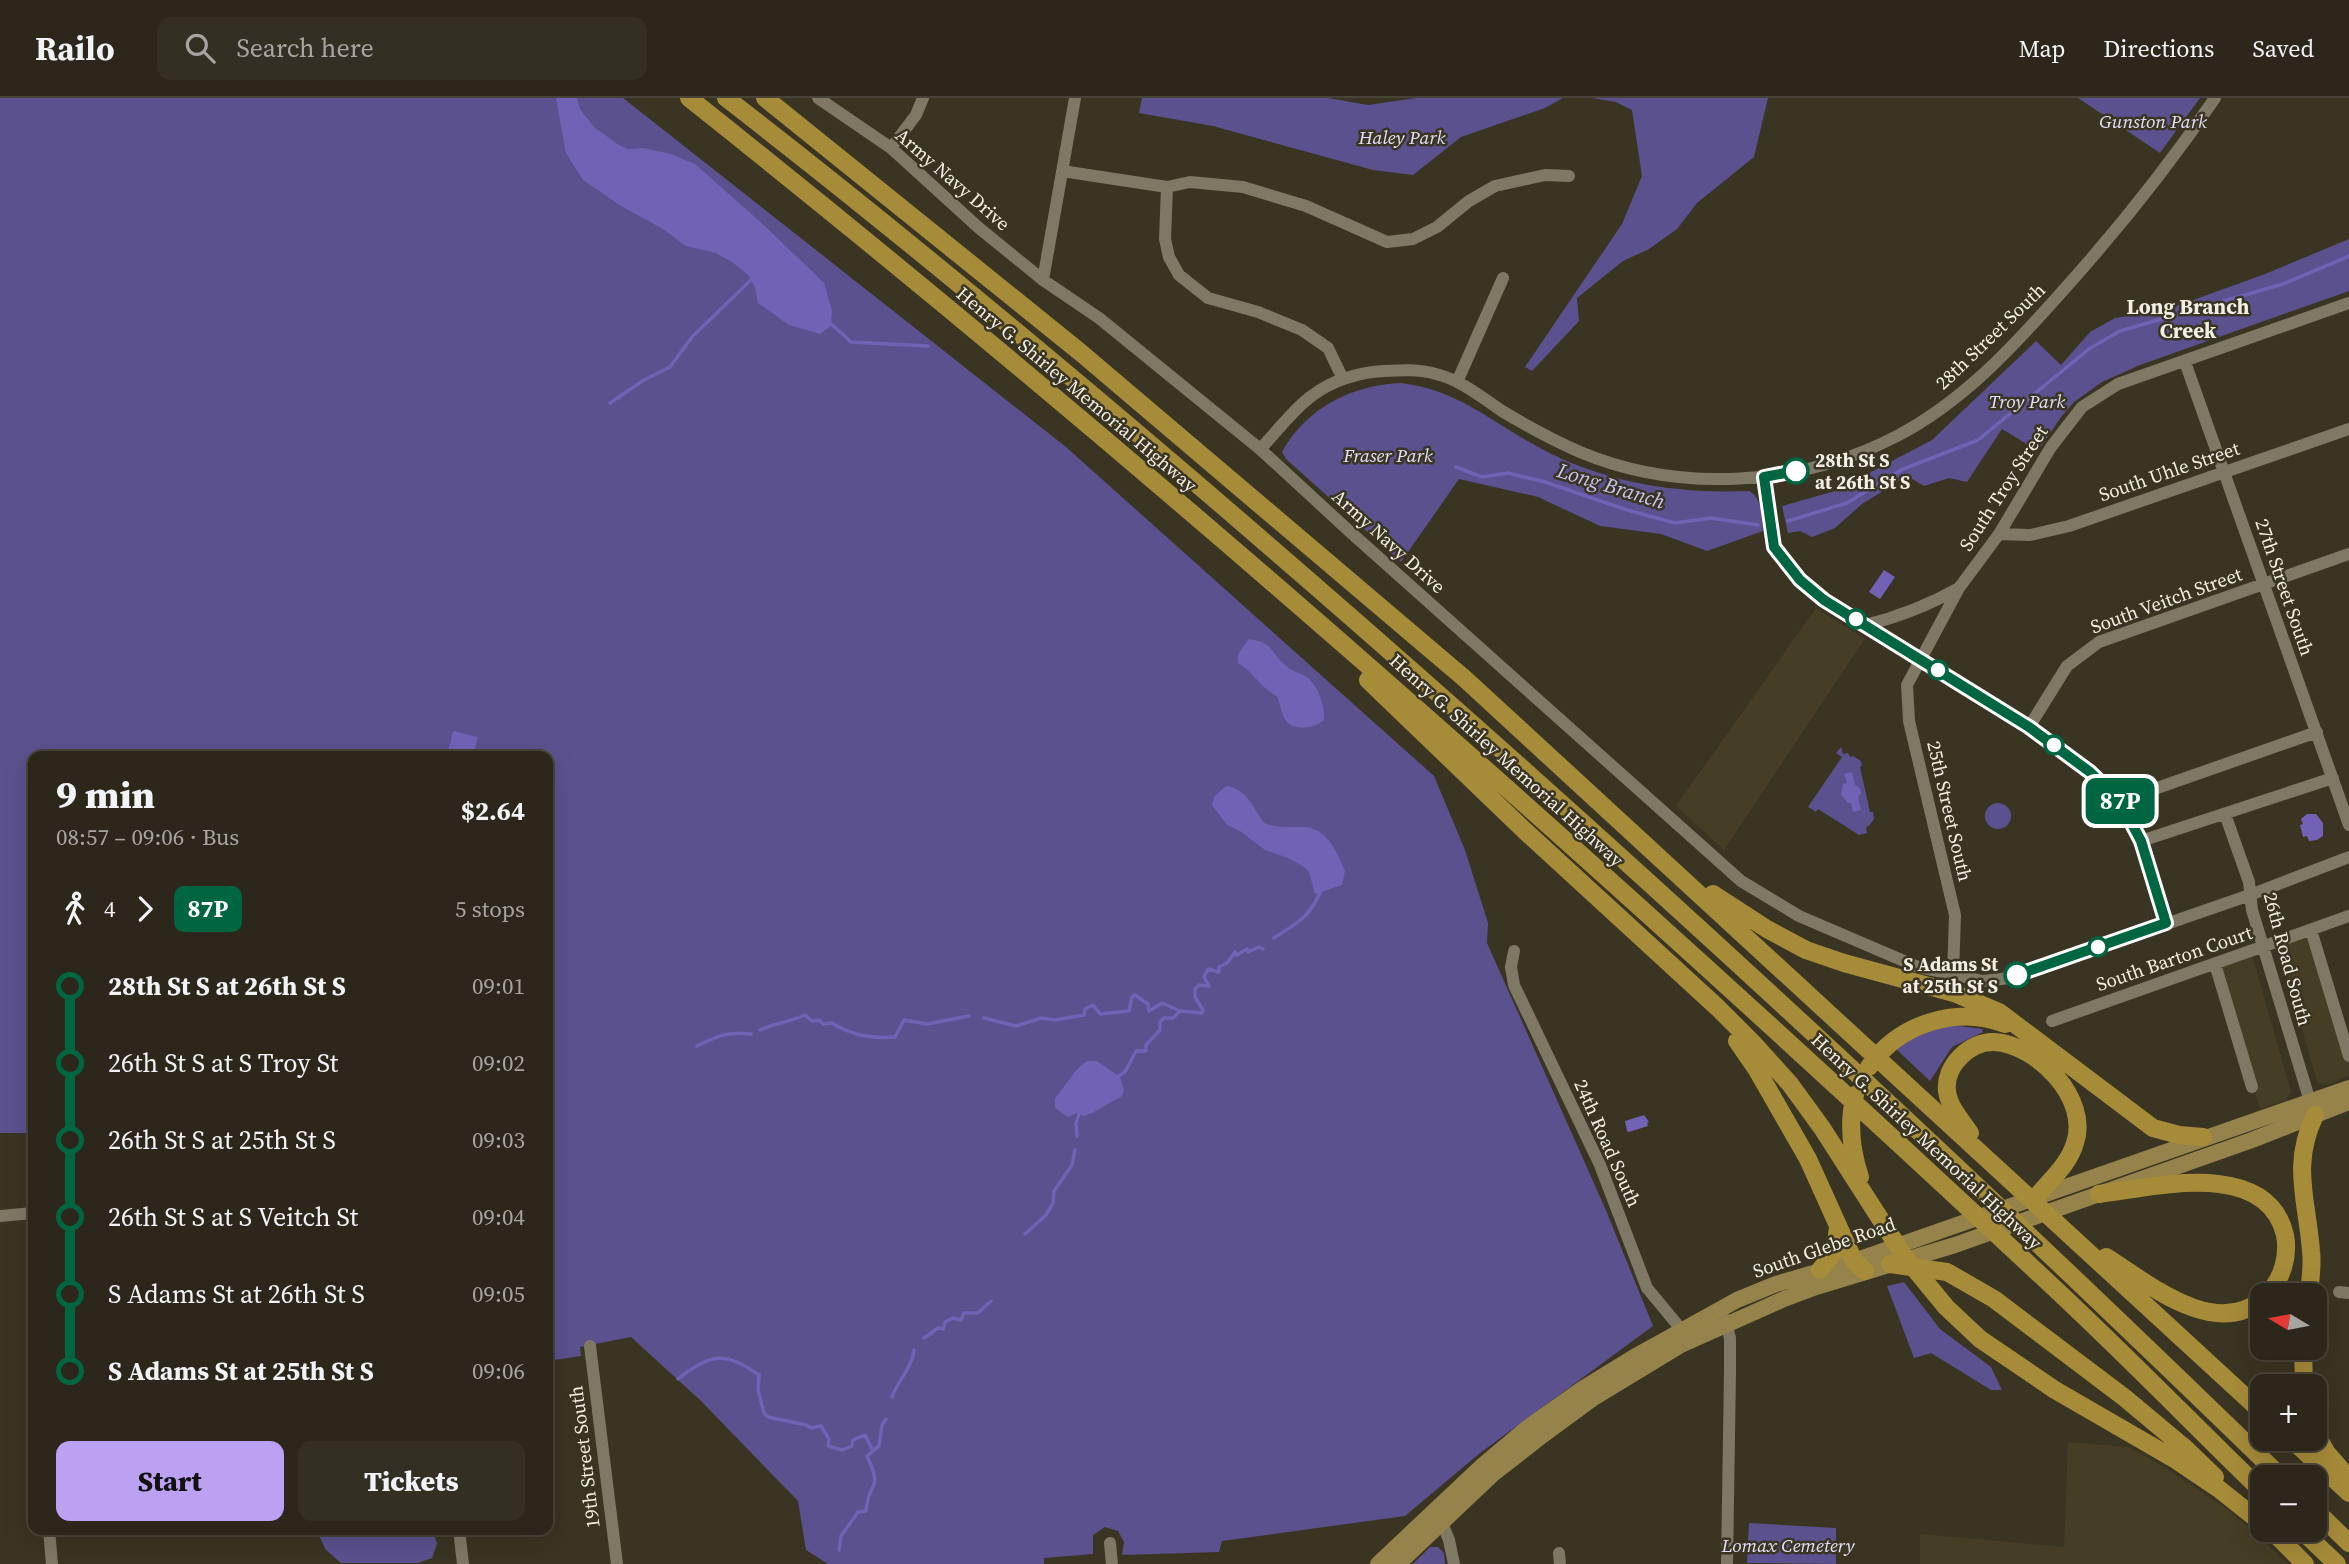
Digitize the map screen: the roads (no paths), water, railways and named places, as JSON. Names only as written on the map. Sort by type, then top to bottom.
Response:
[{"type":"highway","name":"Henry G. Shirley Memorial Highway","points":[[689,98],[1139,468],[1475,758],[2020,1256],[2250,1479]]},
{"type":"highway","points":[[726,98],[819,170],[1261,539],[1634,867],[1978,1184],[2269,1465]]},
{"type":"highway","name":"Henry G. Shirley Memorial Highway","points":[[765,98],[1133,397],[1464,678],[2250,1401]]},
{"type":"highway","points":[[1139,468],[1189,526],[1375,686],[1525,831],[1717,1008],[1790,1084],[1822,1128],[1904,1256],[1947,1307],[1980,1339],[2055,1390],[2176,1460],[2250,1514]]},
{"type":"highway","points":[[1652,850],[1731,907],[1806,950],[1968,998],[1999,1012],[2153,1128],[2167,1133],[2203,1137]]},
{"type":"highway","points":[[1665,960],[1715,1015],[1749,1058],[1808,1159],[1860,1266]]},
{"type":"highway","points":[[1874,1211],[1853,1151],[1852,1106],[1859,1081],[1889,1043],[1911,1029],[1936,1020],[1961,1017],[2002,1023],[2037,1039]]},
{"type":"highway","points":[[1999,1170],[1959,1119],[1947,1091],[1949,1076],[1958,1059],[1970,1049],[1987,1042],[2005,1043],[2035,1059],[2066,1087],[2076,1106],[2078,1126],[2075,1146],[2062,1167],[2038,1195]]},
{"type":"highway","points":[[2310,1283],[2312,1255],[2301,1163],[2312,1108]]},
{"type":"highway","points":[[2099,1194],[2186,1182],[2215,1182],[2258,1196],[2274,1211],[2282,1225],[2286,1242],[2285,1262],[2275,1283]]},
{"type":"highway","points":[[1820,1270],[1835,1251],[1838,1223]]},
{"type":"highway","points":[[2073,1236],[2181,1304],[2220,1314],[2250,1307]]},
{"type":"highway","points":[[1886,1257],[1925,1263],[1962,1279],[1994,1299],[2067,1353],[2186,1449],[2250,1511]]},
{"type":"highway","points":[[2304,1451],[2349,1493]]},
{"type":"highway","points":[[2325,1451],[2346,1475],[2349,1485]]},
{"type":"highway","points":[[2327,1518],[2349,1534]]},
{"type":"highway","points":[[2327,1521],[2349,1543]]},
{"type":"highway","points":[[2282,1542],[2305,1564]]},
{"type":"highway","points":[[2314,1542],[2337,1564]]},
{"type":"main road","name":"South Glebe Road","points":[[1925,1263],[2099,1194],[2252,1140],[2349,1088]]},
{"type":"main road","name":"South Glebe Road","points":[[1723,1317],[1784,1299],[1886,1257],[1907,1241],[2203,1137],[2312,1108],[2349,1102]]},
{"type":"main road","name":"South Glebe Road","points":[[1398,1564],[1439,1516],[1527,1428],[1581,1389],[1723,1317],[1776,1284],[1820,1270],[1860,1266]]},
{"type":"main road","name":"South Glebe Road","points":[[1378,1564],[1439,1516]]},
{"type":"street","name":"Army Navy Drive","points":[[818,98],[891,148],[971,221],[1043,280],[1099,318],[1260,449],[1741,881],[1799,916],[1917,967],[1983,981],[2010,978],[2250,895],[2349,857]]},
{"type":"street","points":[[891,148],[916,115],[923,98]]},
{"type":"street","points":[[1043,280],[1075,98]]},
{"type":"street","name":"28th Street South","points":[[1260,449],[1312,395],[1343,379],[1369,371],[1406,369],[1436,374],[1457,382],[1540,433],[1582,453],[1617,464],[1686,477],[1720,480],[1764,477],[1853,456],[1896,437],[1933,415],[1959,396],[2019,340],[2103,246],[2215,98]]},
{"type":"street","points":[[1062,171],[1167,187],[1190,182],[1243,187],[1306,206],[1387,242],[1413,239],[1437,227],[1469,201],[1494,186],[1545,174],[1569,176]]},
{"type":"street","points":[[1167,187],[1165,239],[1169,257],[1179,275],[1208,298],[1258,312],[1302,330],[1328,348],[1343,379]]},
{"type":"street","points":[[1457,382],[1503,278]]},
{"type":"street","name":"South Troy Street","points":[[1920,659],[1959,588],[1999,534],[2051,447],[2082,407],[2118,384],[2349,303]]},
{"type":"street","name":"27th Street South","points":[[2185,362],[2349,825]]},
{"type":"street","name":"South Uhle Street","points":[[1999,534],[2030,536],[2069,526],[2349,429]]},
{"type":"street","points":[[1764,477],[1774,547],[1800,580],[1824,600],[2029,727],[2090,772],[2120,801],[2141,841],[2166,923]]},
{"type":"street","name":"South Veitch Street","points":[[2029,727],[2067,666],[2099,642],[2349,554]]},
{"type":"street","points":[[1865,625],[1891,619],[1959,588]]},
{"type":"street","name":"25th Street South","points":[[1920,659],[1908,685],[1909,721],[1955,915],[1953,975]]},
{"type":"street","points":[[2120,801],[2317,732]]},
{"type":"street","points":[[2141,841],[2333,778]]},
{"type":"street","name":"26th Road South","points":[[2225,814],[2249,883],[2252,909],[2312,1108]]},
{"type":"street","name":"South Barton Court","points":[[2052,1021],[2349,916]]},
{"type":"street","points":[[2311,930],[2349,1056]]},
{"type":"street","name":"24th Road South","points":[[1514,951],[1511,967],[1514,985],[1600,1166],[1647,1288],[1686,1336]]},
{"type":"street","points":[[2215,964],[2252,1087]]},
{"type":"street","points":[[0,1216],[28,1213]]},
{"type":"street","points":[[1723,1317],[1730,1338],[1727,1564]]},
{"type":"street","name":"19th Street South","points":[[590,1346],[617,1564]]},
{"type":"street","points":[[1439,1516],[1449,1540],[1454,1564]]},
{"type":"street","points":[[49,1535],[52,1564]]},
{"type":"street","points":[[459,1535],[463,1564]]},
{"type":"street","points":[[1110,1543],[1112,1564]]},
{"type":"waterway","name":"Long Branch","points":[[1788,521],[1847,503],[1901,470],[1978,440],[2089,349],[2120,331],[2283,284],[2349,256]]},
{"type":"waterway","points":[[610,403],[644,380],[670,367],[692,337],[754,277]]},
{"type":"waterway","points":[[828,321],[851,342],[928,346]]},
{"type":"waterway","name":"Long Branch","points":[[1456,467],[1482,477],[1508,473],[1545,482],[1675,523],[1711,518],[1758,525]]},
{"type":"waterway","points":[[1274,938],[1303,918],[1322,888]]},
{"type":"waterway","points":[[1117,1077],[1125,1072],[1136,1051],[1146,1051],[1146,1045],[1160,1030],[1160,1022],[1164,1018],[1173,1018],[1180,1011],[1202,1013],[1203,1010],[1195,997],[1195,989],[1199,985],[1209,986],[1204,977],[1208,969],[1219,972],[1219,967],[1227,963],[1235,952],[1237,955],[1247,949],[1248,952],[1259,947],[1263,949]]},
{"type":"waterway","points":[[984,1018],[1016,1026],[1041,1018],[1055,1020],[1084,1015],[1085,1009],[1093,1005],[1100,1014],[1129,1011],[1132,997],[1135,995],[1148,1004],[1149,1011],[1162,1003],[1180,1011]]},
{"type":"waterway","points":[[760,1030],[805,1015],[812,1021],[832,1023],[862,1035],[895,1037],[904,1020],[927,1024],[969,1016]]},
{"type":"waterway","points":[[697,1046],[723,1035],[751,1034]]},
{"type":"waterway","points":[[1077,1136],[1076,1123],[1080,1111]]},
{"type":"waterway","points":[[1025,1234],[1046,1215],[1053,1203],[1054,1191],[1072,1165],[1075,1150]]},
{"type":"waterway","points":[[924,1338],[938,1328],[943,1329],[945,1322],[953,1318],[961,1320],[964,1313],[978,1313],[991,1301]]},
{"type":"waterway","points":[[892,1397],[911,1363],[914,1350]]},
{"type":"waterway","points":[[678,1379],[709,1360],[718,1358],[737,1362],[759,1375],[758,1390],[764,1413],[768,1417],[811,1428],[821,1426],[829,1439],[828,1446],[842,1450],[852,1446],[853,1440],[865,1435],[873,1451]]},
{"type":"waterway","points":[[839,1550],[841,1536],[858,1512],[866,1511],[875,1481],[867,1456],[879,1446],[882,1425],[886,1419]]},
{"type":"place","name":"28th St S at 26th St S","points":[[1796,471]]},
{"type":"place","name":"S Adams St at 25th St S","points":[[2017,975]]},
{"type":"district","name":"Long Branch Creek","points":[[2188,319]]},
{"type":"park label","name":"Gunston Park","points":[[2153,121]]},
{"type":"park label","name":"Haley Park","points":[[1402,137]]},
{"type":"park label","name":"Troy Park","points":[[2027,401]]},
{"type":"park label","name":"Fraser Park","points":[[1388,455]]},
{"type":"park label","name":"Lomax Cemetery","points":[[1788,1545]]}]
